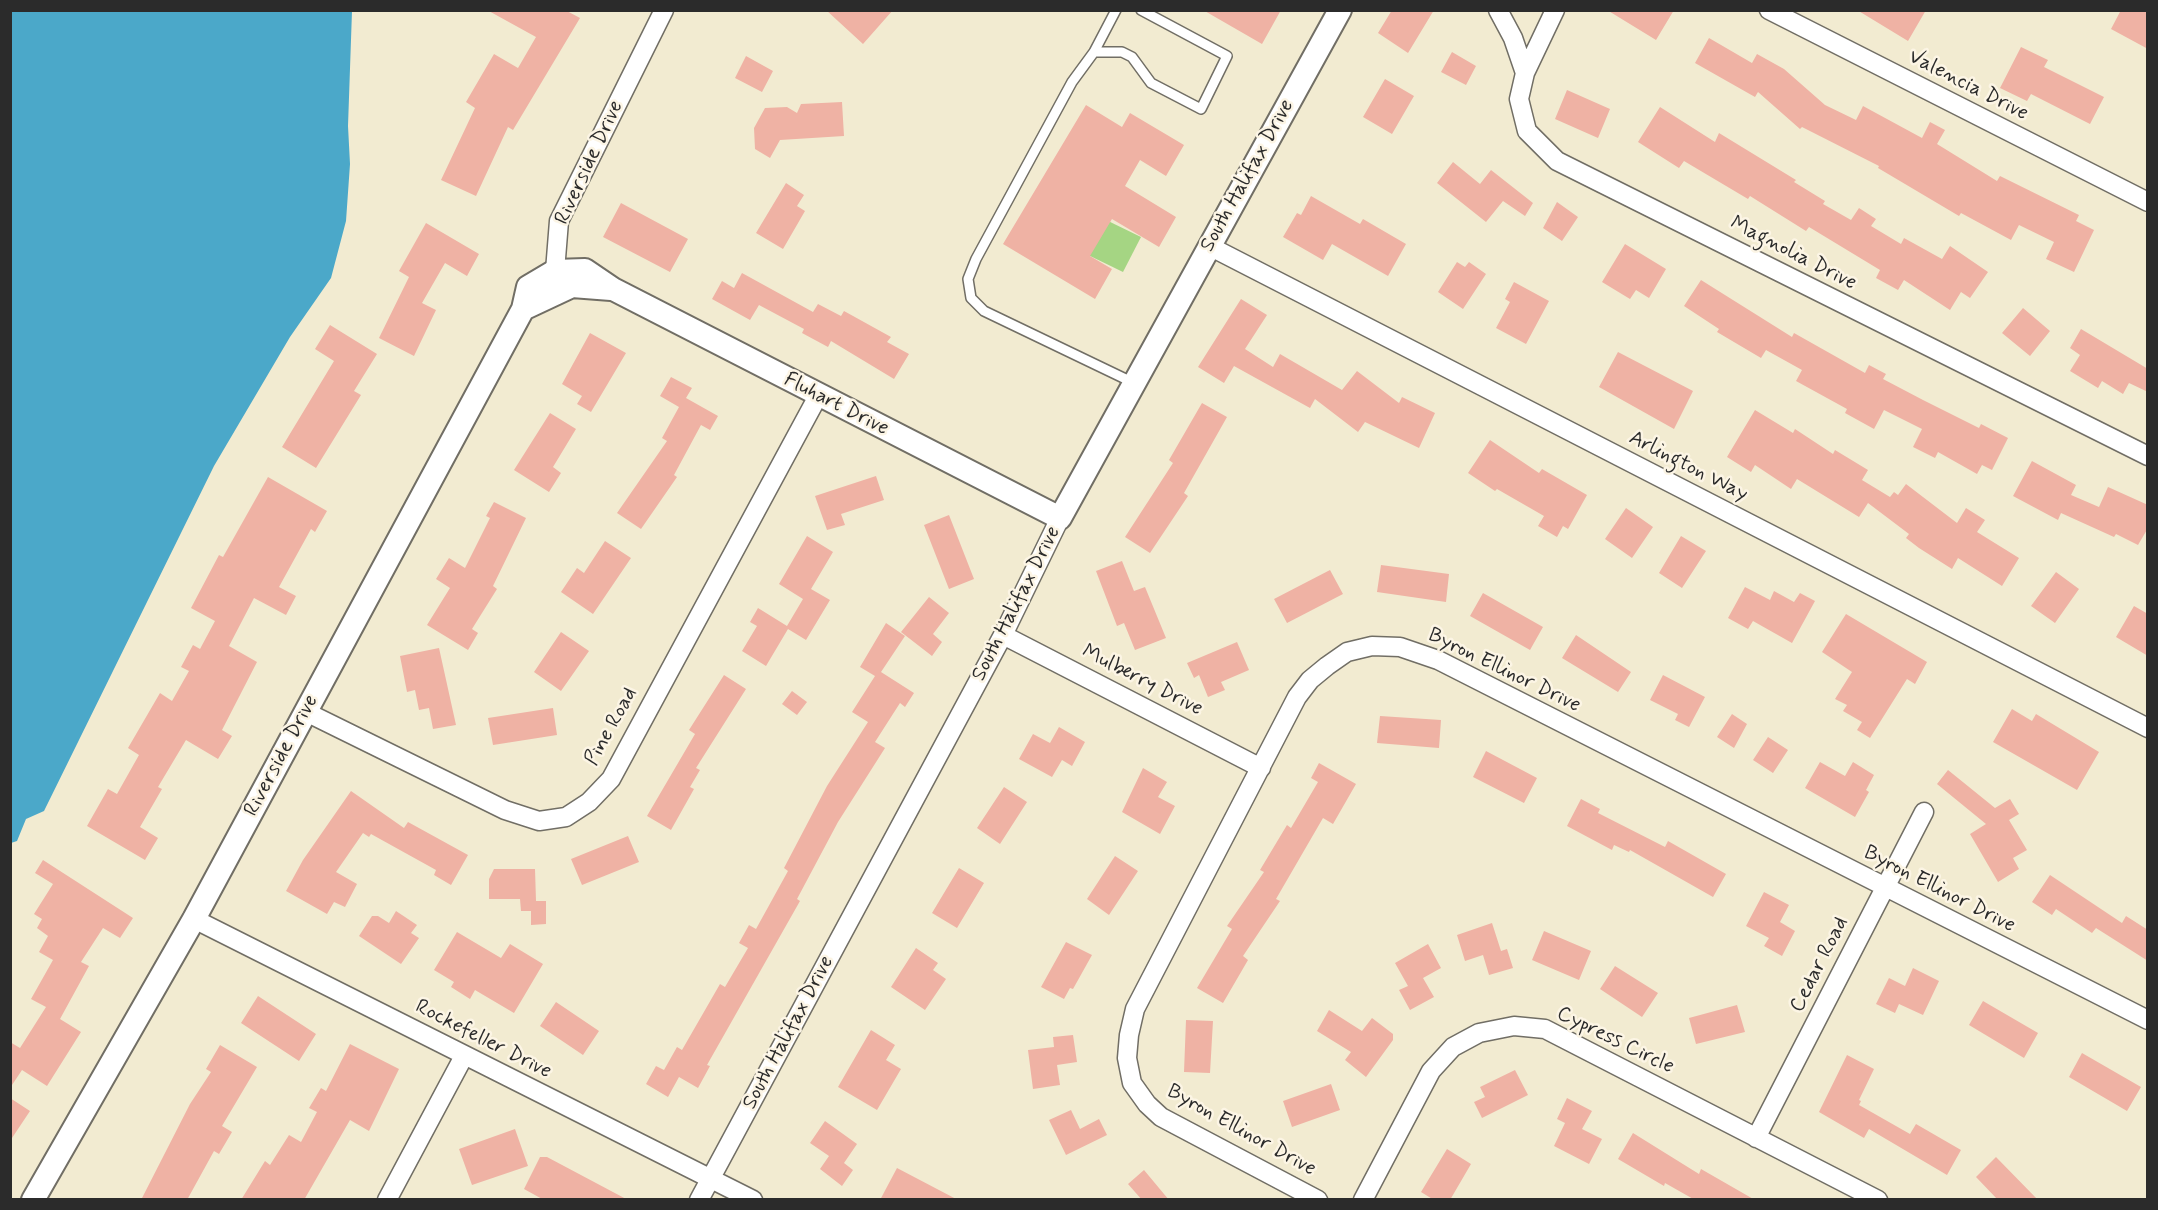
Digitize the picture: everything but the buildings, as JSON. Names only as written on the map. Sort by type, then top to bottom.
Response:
[{"type":"street","name":"Riverside Drive","points":[[33,1200],[194,919],[523,309],[528,286],[555,270],[559,222],[664,10]]},
{"type":"street","name":"South Halifax Drive","points":[[699,1200],[1003,635],[1060,518],[1340,10]]},
{"type":"street","points":[[1498,10],[1513,38],[1525,73]]},
{"type":"street","name":"Valencia Drive","points":[[1769,10],[2148,202]]},
{"type":"street","name":"Magnolia Drive","points":[[1551,19],[1525,73],[1519,99],[1527,131],[1557,161],[2148,456]]},
{"type":"street","name":"Arlington Way","points":[[1209,246],[2148,728]]},
{"type":"street","name":"Fluhart Drive","points":[[555,270],[585,270],[613,289],[1060,518]]},
{"type":"street","name":"Fluhart Drive","points":[[523,309],[572,286],[613,289]]},
{"type":"street","name":"Pine Road","points":[[306,712],[505,810],[539,820],[566,817],[589,802],[611,778],[818,396]]},
{"type":"street","name":"Mulberry Drive","points":[[1003,635],[1261,768]]},
{"type":"street","name":"Byron Ellinor Drive","points":[[1318,1200],[1161,1117],[1147,1104],[1132,1083],[1127,1058],[1129,1035],[1135,1009],[1297,697],[1310,680],[1347,652],[1372,646],[1400,647],[1438,660],[2148,1020]]},
{"type":"street","name":"Cedar Road","points":[[1756,1138],[1924,812]]},
{"type":"street","name":"Rockefeller Drive","points":[[194,919],[753,1200]]},
{"type":"street","name":"Cypress Circle","points":[[1363,1200],[1431,1071],[1453,1047],[1479,1033],[1514,1026],[1545,1029],[1878,1200]]},
{"type":"street","points":[[387,1200],[464,1056]]},
{"type":"lane","points":[[1116,10],[1094,52],[1072,82],[976,259],[968,279],[971,297],[984,311],[1135,383]]},
{"type":"lane","points":[[1094,52],[1122,52],[1132,57],[1140,64],[1151,83],[1201,109],[1227,56],[1141,10]]},
{"type":"green space","points":[[1104,219],[1141,237],[1123,272],[1086,254]]},
{"type":"water","points":[[11,10],[352,11],[348,126],[350,164],[346,221],[331,278],[290,337],[214,466],[44,811],[26,819],[17,841],[11,843]]}]
